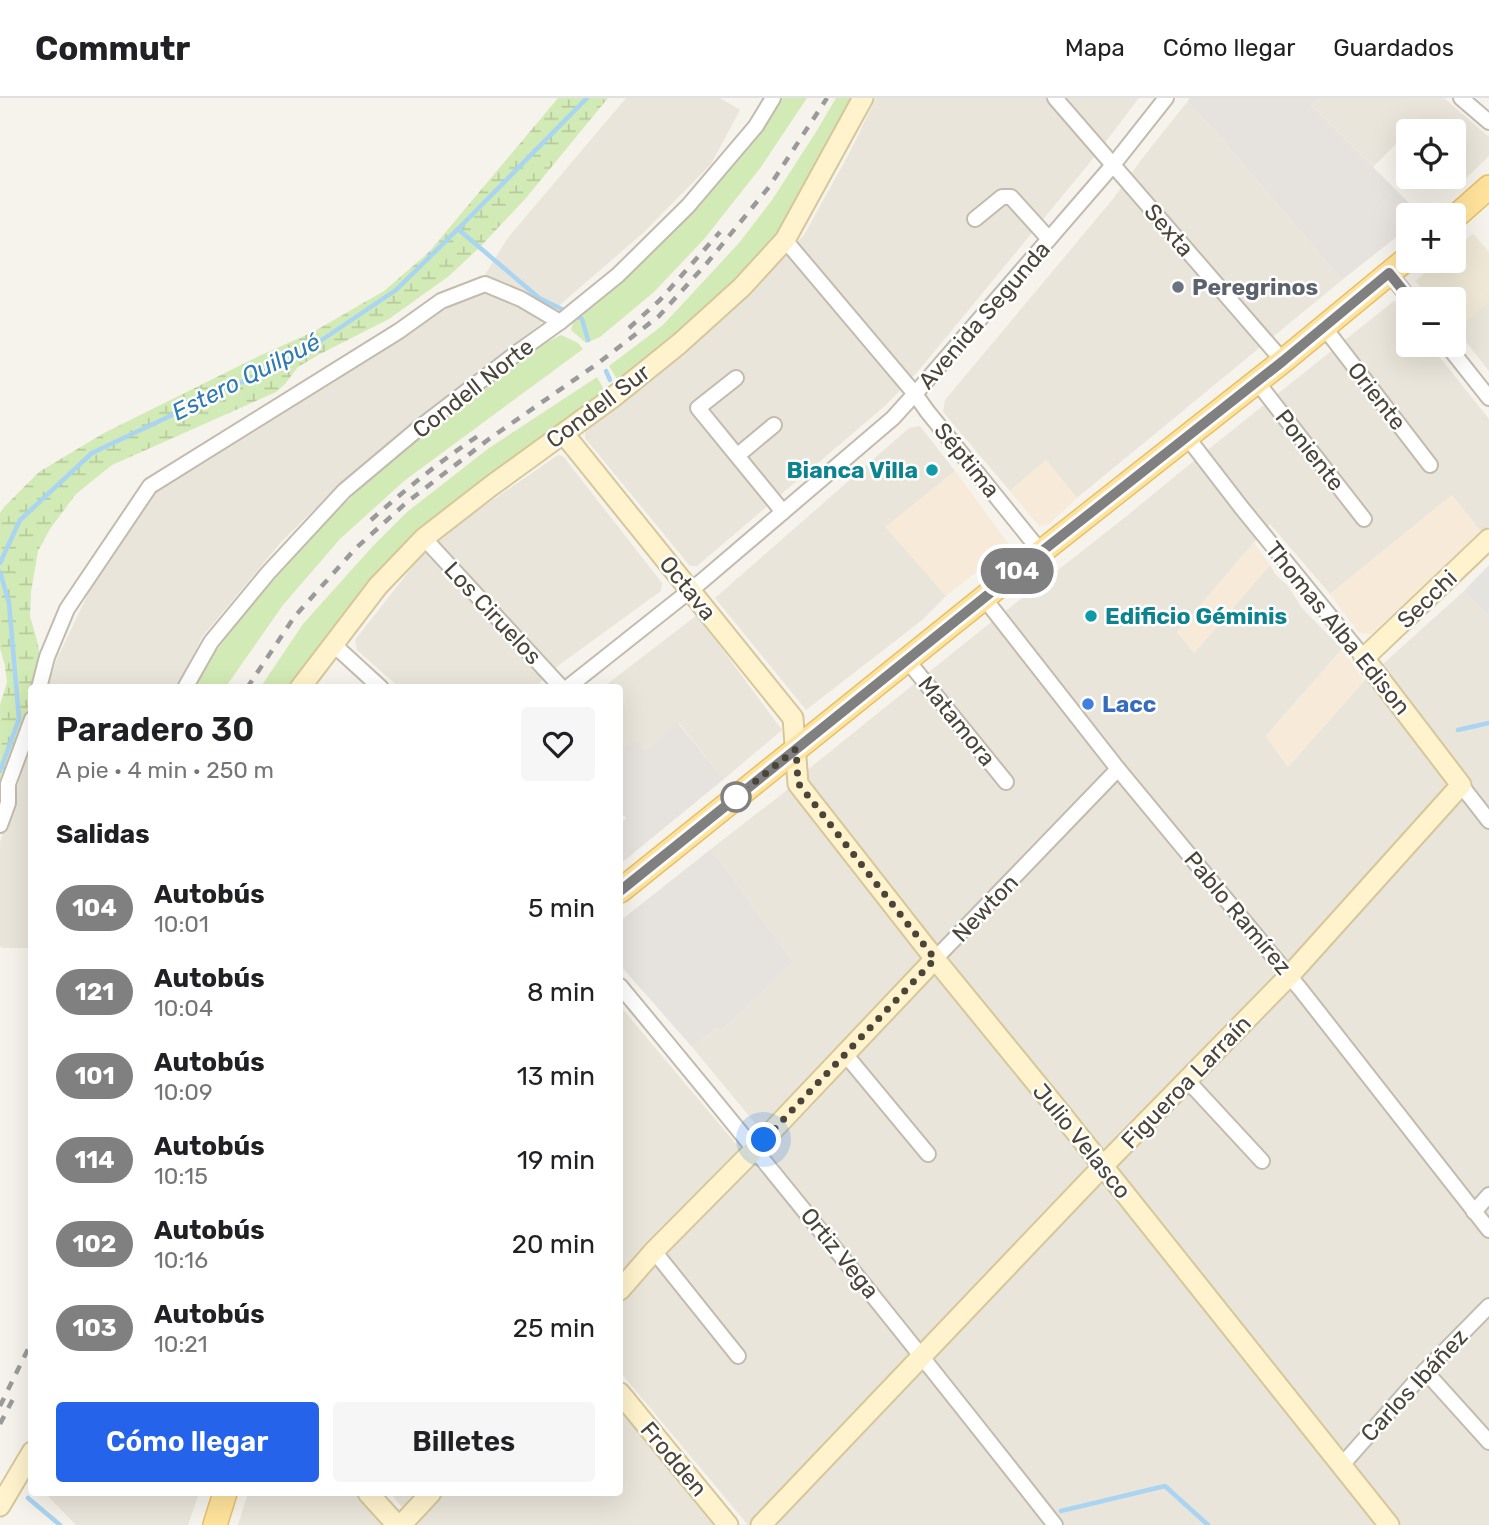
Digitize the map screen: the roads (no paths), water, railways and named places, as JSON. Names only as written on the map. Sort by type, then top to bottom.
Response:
[{"type":"main road","points":[[1466,207],[1489,187]]},
{"type":"main road","points":[[623,889],[1257,382],[1396,267]]},
{"type":"main road","points":[[215,1525],[224,1496]]},
{"type":"street","name":"Condell Norte","points":[[187,684],[211,642],[268,573],[344,491],[419,428],[618,275],[688,206],[756,127],[773,98]]},
{"type":"street","name":"Condell Sur","points":[[303,684],[377,586],[424,538],[491,485],[612,398],[679,344],[742,287],[785,240],[863,98]]},
{"type":"street","name":"Sexta","points":[[1055,98],[1283,361]]},
{"type":"street","name":"Avenida Segunda","points":[[569,684],[690,591],[893,418],[1113,165],[1166,98]]},
{"type":"street","points":[[1461,98],[1489,122]]},
{"type":"street","points":[[975,219],[1002,197],[1008,196],[1014,199],[1049,239]]},
{"type":"street","name":"Séptima","points":[[785,240],[915,394],[1041,552]]},
{"type":"street","points":[[1389,273],[1400,287]]},
{"type":"street","points":[[40,684],[47,657],[67,609],[150,486],[399,331],[440,301],[485,284],[521,299],[560,322]]},
{"type":"street","name":"Oriente","points":[[1324,327],[1430,465]]},
{"type":"street","points":[[1457,357],[1489,398]]},
{"type":"street","points":[[736,378],[698,408],[783,512]]},
{"type":"street","name":"Poniente","points":[[1257,382],[1364,519]]},
{"type":"street","points":[[738,455],[774,425]]},
{"type":"street","name":"Octava","points":[[564,434],[793,718],[796,749]]},
{"type":"street","name":"Thomas Alba Edison","points":[[1187,437],[1489,821]]},
{"type":"street","name":"Los Ciruelos","points":[[424,538],[560,684]]},
{"type":"street","name":"Secchi","points":[[1364,659],[1489,539]]},
{"type":"street","name":"Pablo Ramírez","points":[[984,598],[1118,769],[1290,975],[1489,1230]]},
{"type":"street","points":[[333,644],[377,684]]},
{"type":"street","name":"Matamora","points":[[907,660],[1006,782]]},
{"type":"street","points":[[0,825],[8,803],[8,784],[28,730]]},
{"type":"street","name":"Julio Velasco","points":[[796,749],[798,783],[935,959],[1389,1525]]},
{"type":"street","name":"Newton","points":[[623,1287],[654,1251],[1118,769]]},
{"type":"street","name":"Figueroa Larraín","points":[[761,1525],[1290,975],[1461,785]]},
{"type":"street","name":"Ortiz Vega","points":[[623,990],[755,1149],[1055,1525]]},
{"type":"street","points":[[845,1055],[928,1154]]},
{"type":"street","points":[[1187,1080],[1262,1161]]},
{"type":"street","points":[[1474,1212],[1489,1195]]},
{"type":"street","points":[[654,1251],[738,1356]]},
{"type":"street","name":"Carlos Ibáñez","points":[[1341,1466],[1425,1371],[1489,1306]]},
{"type":"street","points":[[1425,1371],[1489,1442]]},
{"type":"street","name":"Frodden","points":[[623,1397],[729,1525]]},
{"type":"street","points":[[0,1506],[28,1459]]},
{"type":"street","points":[[371,1496],[399,1525],[428,1496]]},
{"type":"waterway","name":"Estero Quilpué","points":[[0,563],[20,520],[92,453],[301,354],[396,290],[587,98]]},
{"type":"waterway","points":[[458,229],[539,298],[582,319],[588,340]]},
{"type":"waterway","points":[[606,371],[610,380]]},
{"type":"waterway","name":"Estero Quilpué","points":[[0,572],[9,603],[19,719],[0,771]]},
{"type":"waterway","points":[[1458,730],[1489,723]]},
{"type":"waterway","points":[[1061,1511],[1165,1486],[1208,1525]]},
{"type":"waterway","points":[[28,1498],[60,1525]]},
{"type":"railway","points":[[250,684],[295,616],[356,548],[406,503],[489,439],[597,364],[659,316],[707,263],[769,187],[827,98]]},
{"type":"railway","points":[[629,328],[660,300],[720,232]]},
{"type":"railway","points":[[371,520],[426,474],[484,432]]},
{"type":"railway","points":[[0,1406],[28,1349]]},
{"type":"railway","points":[[0,1424],[13,1399]]},
{"type":"place","name":"Peregrinos","points":[[1178,287]]},
{"type":"place","name":"Bianca Villa","points":[[932,470]]},
{"type":"place","name":"Edificio Géminis","points":[[1091,616]]},
{"type":"place","name":"Lacc","points":[[1088,704]]}]
